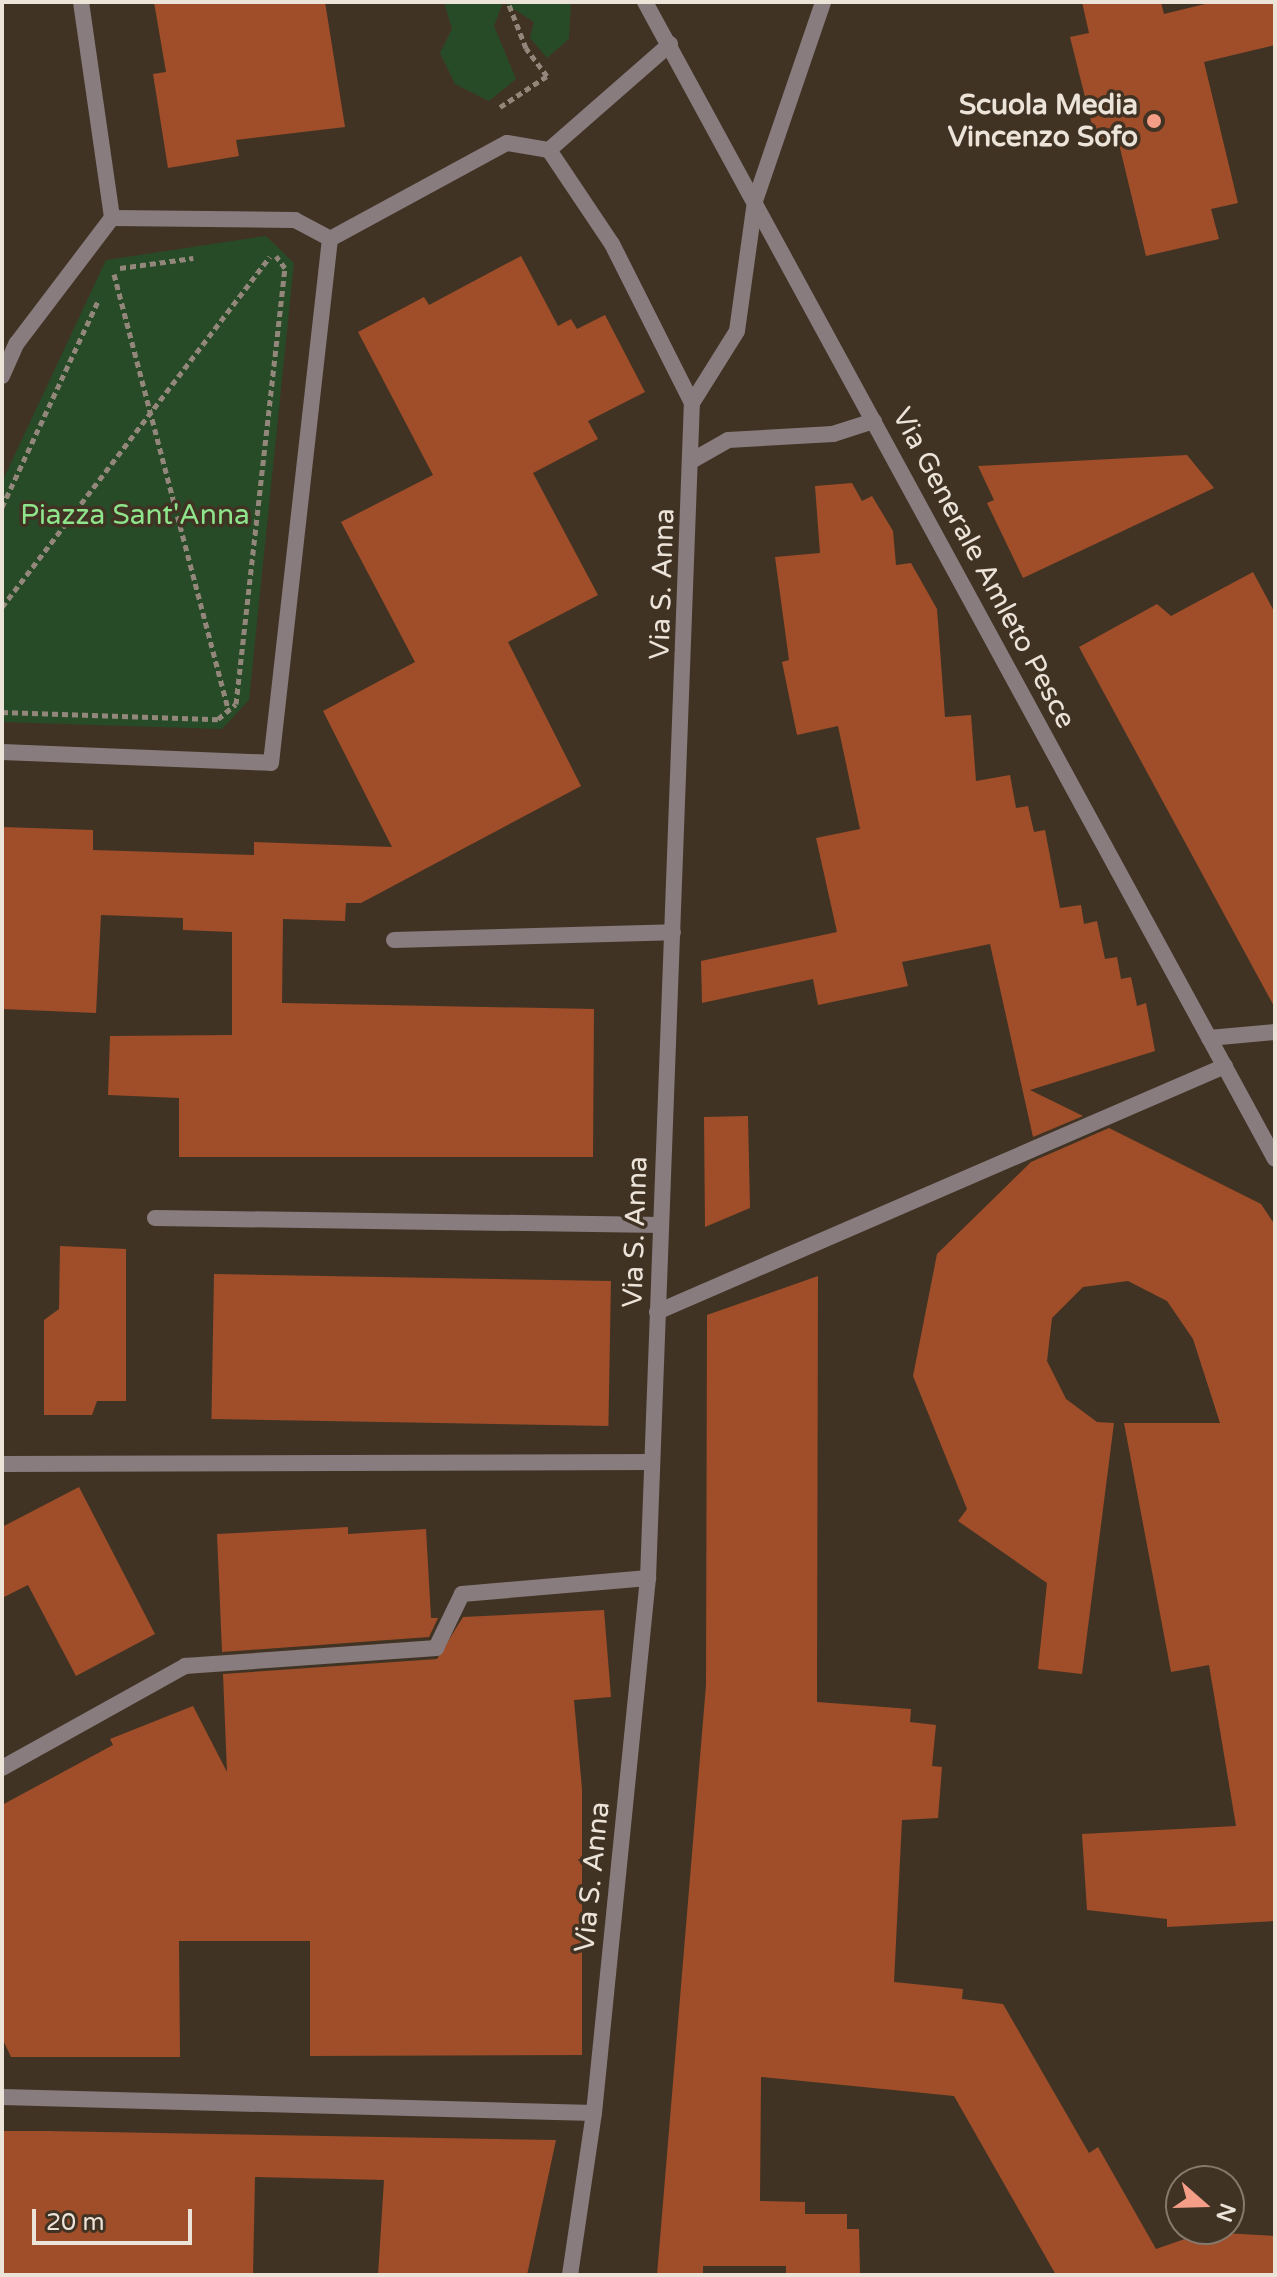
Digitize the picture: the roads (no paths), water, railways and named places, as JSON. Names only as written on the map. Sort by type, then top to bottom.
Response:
[{"type":"street","points":[[2,376],[17,343],[112,218],[81,2]]},
{"type":"street","name":"Via Generale Amleto Pesce","points":[[645,2],[1275,1159]]},
{"type":"street","points":[[692,403],[737,331],[755,201],[823,2]]},
{"type":"street","points":[[549,150],[670,44]]},
{"type":"street","points":[[330,239],[507,143],[549,150],[612,244],[692,403]]},
{"type":"street","points":[[112,218],[295,220],[330,239]]},
{"type":"street","points":[[2,752],[271,763],[330,239]]},
{"type":"street","name":"Via S. Anna","points":[[570,2275],[594,2113],[648,1578],[693,460],[692,403]]},
{"type":"street","points":[[693,460],[728,440],[833,434],[874,421]]},
{"type":"street","points":[[394,940],[673,932]]},
{"type":"street","points":[[1209,1038],[1275,1032]]},
{"type":"street","points":[[657,1312],[1225,1066]]},
{"type":"street","points":[[155,1218],[661,1225]]},
{"type":"street","points":[[2,1464],[651,1462]]},
{"type":"street","points":[[2,1768],[185,1666],[436,1648],[462,1594],[648,1578]]},
{"type":"street","points":[[2,2097],[594,2113]]},
{"type":"place","name":"Scuola Media Vincenzo Sofo","points":[[1154,121]]},
{"type":"park label","name":"Piazza Sant'Anna","points":[[135,515]]}]
